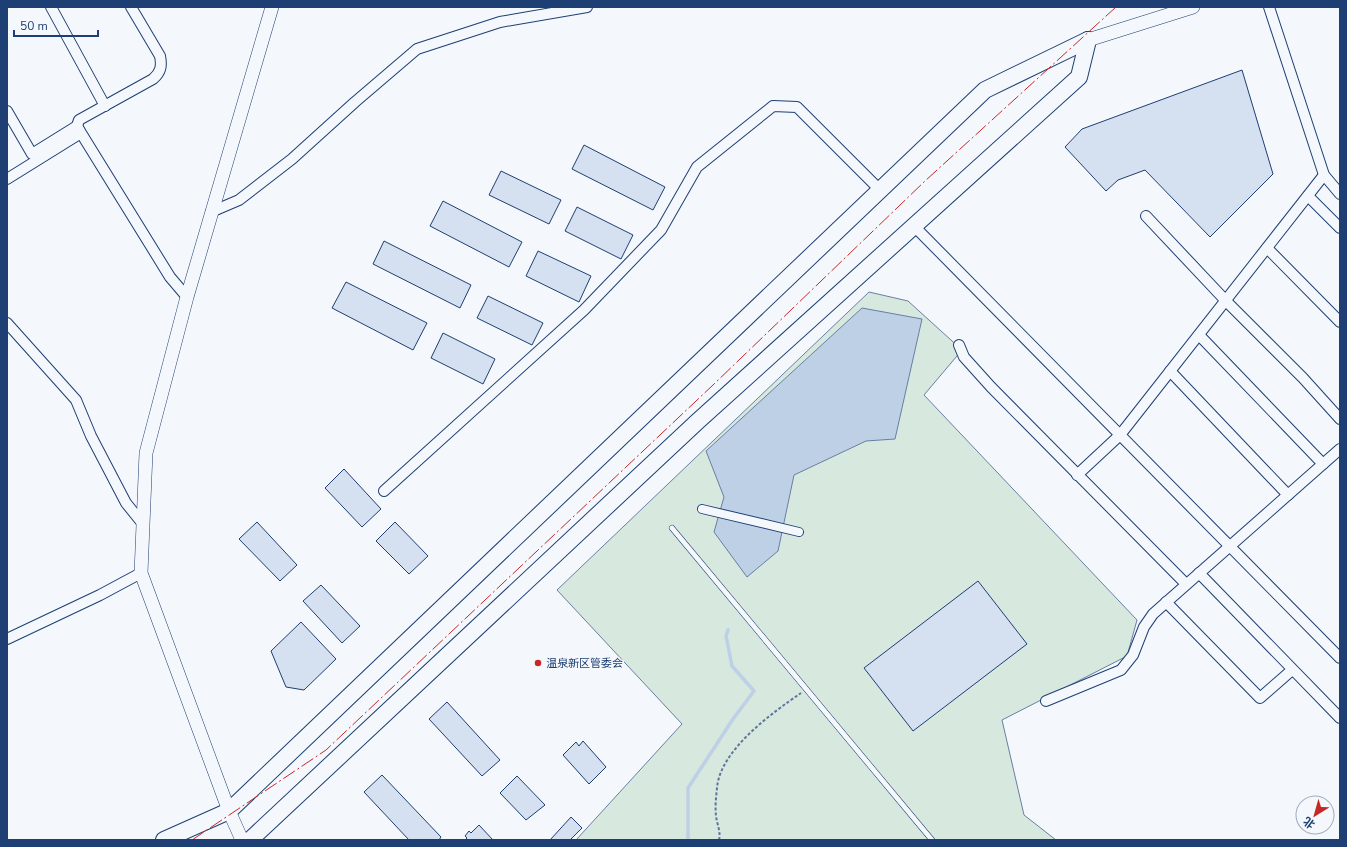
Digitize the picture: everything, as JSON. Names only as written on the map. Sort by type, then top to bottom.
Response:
[{"type":"main road","points":[[164,840],[229,811],[985,90],[1088,40]]},
{"type":"main road","points":[[250,840],[698,421],[1079,77],[1088,40]]},
{"type":"street","points":[[51,7],[105,106]]},
{"type":"street","points":[[132,7],[160,56],[162,65],[158,74],[153,79],[80,120],[79,130],[170,277],[187,297]]},
{"type":"street","points":[[242,840],[229,811],[141,573],[146,453],[211,212],[272,7]]},
{"type":"street","points":[[211,212],[239,200],[286,164],[354,102],[417,49],[500,22],[587,7]]},
{"type":"street","points":[[1088,40],[1193,7]]},
{"type":"street","points":[[1269,7],[1324,175],[1340,194]]},
{"type":"street","points":[[384,490],[584,310],[661,230],[698,167],[773,106],[797,106],[880,190]]},
{"type":"street","points":[[7,111],[32,154],[79,130]]},
{"type":"street","points":[[7,179],[79,130]]},
{"type":"street","points":[[1077,475],[1120,435],[1324,175]]},
{"type":"street","points":[[1308,196],[1340,228]]},
{"type":"street","points":[[1146,216],[1226,301],[1303,378],[1340,419]]},
{"type":"street","points":[[913,226],[1340,658]]},
{"type":"street","points":[[1267,248],[1340,322]]},
{"type":"street","points":[[7,323],[76,400],[91,436],[126,503],[143,524]]},
{"type":"street","points":[[1199,335],[1323,464]]},
{"type":"street","points":[[959,345],[964,357],[970,365],[1186,584]]},
{"type":"street","points":[[1170,371],[1288,495]]},
{"type":"street","points":[[1046,701],[1121,670],[1133,655],[1148,620],[1186,584],[1340,449]]},
{"type":"street","points":[[702,509],[799,532]]},
{"type":"street","points":[[7,639],[100,595],[141,573]]},
{"type":"street","points":[[1199,573],[1340,718]]},
{"type":"street","points":[[1166,602],[1260,698],[1292,670]]},
{"type":"lane","points":[[672,528],[932,840]]},
{"type":"path","points":[[719,840],[716,815],[717,786],[725,763],[744,740],[776,711],[807,689]]},
{"type":"shaded area","points":[[869,292],[908,301],[962,350],[924,395],[1137,620],[1127,656],[1002,720],[1024,815],[1056,840],[576,840],[682,724],[557,590]]},
{"type":"water","points":[[862,308],[922,319],[895,439],[866,441],[794,475],[778,551],[747,577],[714,532],[724,497],[706,451]]},
{"type":"building","points":[[1242,70],[1273,174],[1210,237],[1145,170],[1118,180],[1106,191],[1065,147],[1082,129]]},
{"type":"building","points":[[584,145],[665,187],[653,210],[572,169]]},
{"type":"building","points":[[501,171],[561,200],[549,224],[489,195]]},
{"type":"building","points":[[443,201],[522,242],[509,267],[430,226]]},
{"type":"building","points":[[577,207],[633,235],[621,259],[565,231]]},
{"type":"building","points":[[384,241],[471,285],[460,308],[373,264]]},
{"type":"building","points":[[538,251],[591,276],[579,302],[526,276]]},
{"type":"building","points":[[346,282],[427,323],[413,350],[332,308]]},
{"type":"building","points":[[488,296],[543,323],[532,345],[477,318]]},
{"type":"building","points":[[443,333],[495,359],[483,384],[431,358]]},
{"type":"building","points":[[344,469],[381,509],[362,527],[325,488]]},
{"type":"building","points":[[257,522],[297,565],[280,581],[239,539]]},
{"type":"building","points":[[395,522],[428,556],[409,574],[376,541]]},
{"type":"building","points":[[978,581],[1027,644],[913,731],[864,668]]},
{"type":"building","points":[[321,585],[360,626],[342,643],[303,601]]},
{"type":"building","points":[[301,622],[336,659],[304,690],[286,687],[271,651]]},
{"type":"building","points":[[447,702],[500,760],[482,776],[429,719]]},
{"type":"building","points":[[583,741],[606,767],[589,784],[563,755],[576,742],[579,746]]},
{"type":"building","points":[[382,775],[441,837],[439,840],[409,840],[364,792]]},
{"type":"building","points":[[517,776],[545,805],[526,820],[500,793]]},
{"type":"building","points":[[571,817],[582,828],[570,840],[550,840]]},
{"type":"building","points":[[479,825],[493,840],[465,840],[467,838],[465,836],[469,831],[471,833]]},
{"type":"waterway","points":[[688,840],[688,788],[733,719],[754,691],[732,666],[726,636],[728,630]]},
{"type":"power","points":[[192,840],[326,750],[713,385],[925,181],[1116,7]]},
{"type":"place","name":"温泉新区管委会","points":[[538,663]]}]
